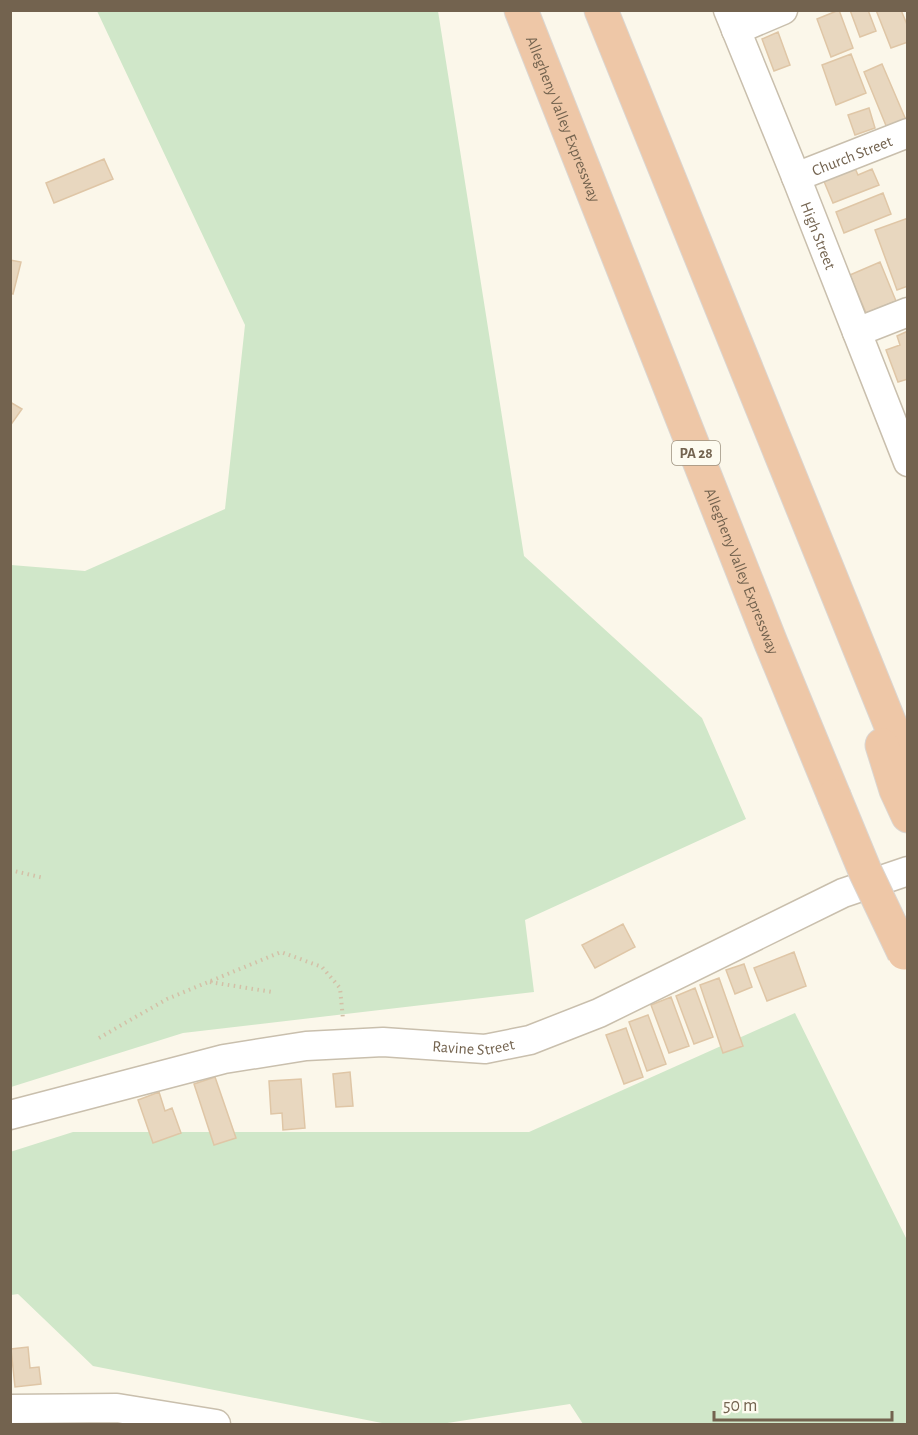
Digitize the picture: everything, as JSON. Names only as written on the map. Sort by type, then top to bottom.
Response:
[{"type":"highway","name":"Allegheny Valley Expressway","points":[[521,10],[767,632],[865,871],[906,956]]},
{"type":"highway","points":[[601,10],[825,563],[904,791]]},
{"type":"street","points":[[732,20],[783,10]]},
{"type":"street","name":"High Street","points":[[732,20],[908,462]]},
{"type":"street","name":"Church Street","points":[[796,177],[908,133]]},
{"type":"street","points":[[857,332],[908,312]]},
{"type":"street","name":"Ravine Street","points":[[10,1115],[224,1059],[306,1046],[382,1042],[485,1049],[530,1040],[599,1013],[843,893],[908,871]]},
{"type":"street","points":[[10,1409],[117,1408],[216,1425]]},
{"type":"path","points":[[10,870],[44,878]]},
{"type":"path","points":[[99,1038],[167,999],[281,952],[322,967],[340,988],[345,1043]]},
{"type":"path","points":[[208,982],[272,992]]},
{"type":"green space","points":[[97,11],[438,11],[524,556],[702,718],[746,819],[525,920],[534,992],[183,1033],[11,1087],[11,565],[85,571],[225,509],[245,325]]},
{"type":"green space","points":[[795,1013],[907,1240],[907,1424],[583,1424],[570,1404],[441,1424],[387,1424],[93,1366],[18,1294],[11,1295],[10,1152],[73,1132],[529,1132]]},
{"type":"building","points":[[839,10],[853,48],[831,57],[817,19]]},
{"type":"building","points":[[850,10],[868,10],[876,31],[860,37]]},
{"type":"building","points":[[876,10],[901,10],[908,27],[908,42],[891,48]]},
{"type":"building","points":[[778,32],[790,65],[774,71],[762,39]]},
{"type":"building","points":[[851,54],[866,93],[836,105],[822,65]]},
{"type":"building","points":[[882,64],[906,120],[887,128],[864,72]]},
{"type":"building","points":[[869,108],[875,128],[855,135],[848,115]]},
{"type":"building","points":[[104,159],[113,179],[54,203],[46,183]]},
{"type":"building","points":[[854,166],[858,175],[872,169],[879,185],[833,203],[823,179]]},
{"type":"building","points":[[883,193],[891,214],[844,233],[836,212]]},
{"type":"building","points":[[908,218],[908,286],[897,290],[875,230]]},
{"type":"building","points":[[10,260],[21,262],[13,294],[10,293]]},
{"type":"building","points":[[880,262],[896,301],[866,313],[850,275]]},
{"type":"building","points":[[908,331],[908,379],[898,382],[886,350],[900,345],[897,336]]},
{"type":"building","points":[[10,402],[22,409],[10,426]]},
{"type":"building","points":[[623,924],[635,947],[595,968],[582,945]]},
{"type":"building","points":[[794,952],[806,986],[767,1001],[754,968]]},
{"type":"building","points":[[744,964],[752,987],[735,994],[726,970]]},
{"type":"building","points":[[719,978],[743,1046],[723,1053],[700,985]]},
{"type":"building","points":[[695,988],[713,1037],[694,1044],[676,996]]},
{"type":"building","points":[[671,997],[689,1046],[669,1053],[651,1005]]},
{"type":"building","points":[[648,1015],[666,1064],[647,1071],[629,1022]]},
{"type":"building","points":[[626,1028],[643,1077],[624,1084],[606,1035]]},
{"type":"building","points":[[350,1072],[353,1106],[336,1107],[333,1074]]},
{"type":"building","points":[[215,1077],[236,1138],[214,1145],[194,1084]]},
{"type":"building","points":[[301,1079],[305,1128],[283,1130],[282,1113],[271,1114],[269,1081]]},
{"type":"building","points":[[159,1092],[165,1111],[172,1108],[181,1133],[153,1143],[138,1100]]},
{"type":"building","points":[[28,1347],[30,1368],[39,1367],[41,1384],[15,1387],[11,1349]]}]
